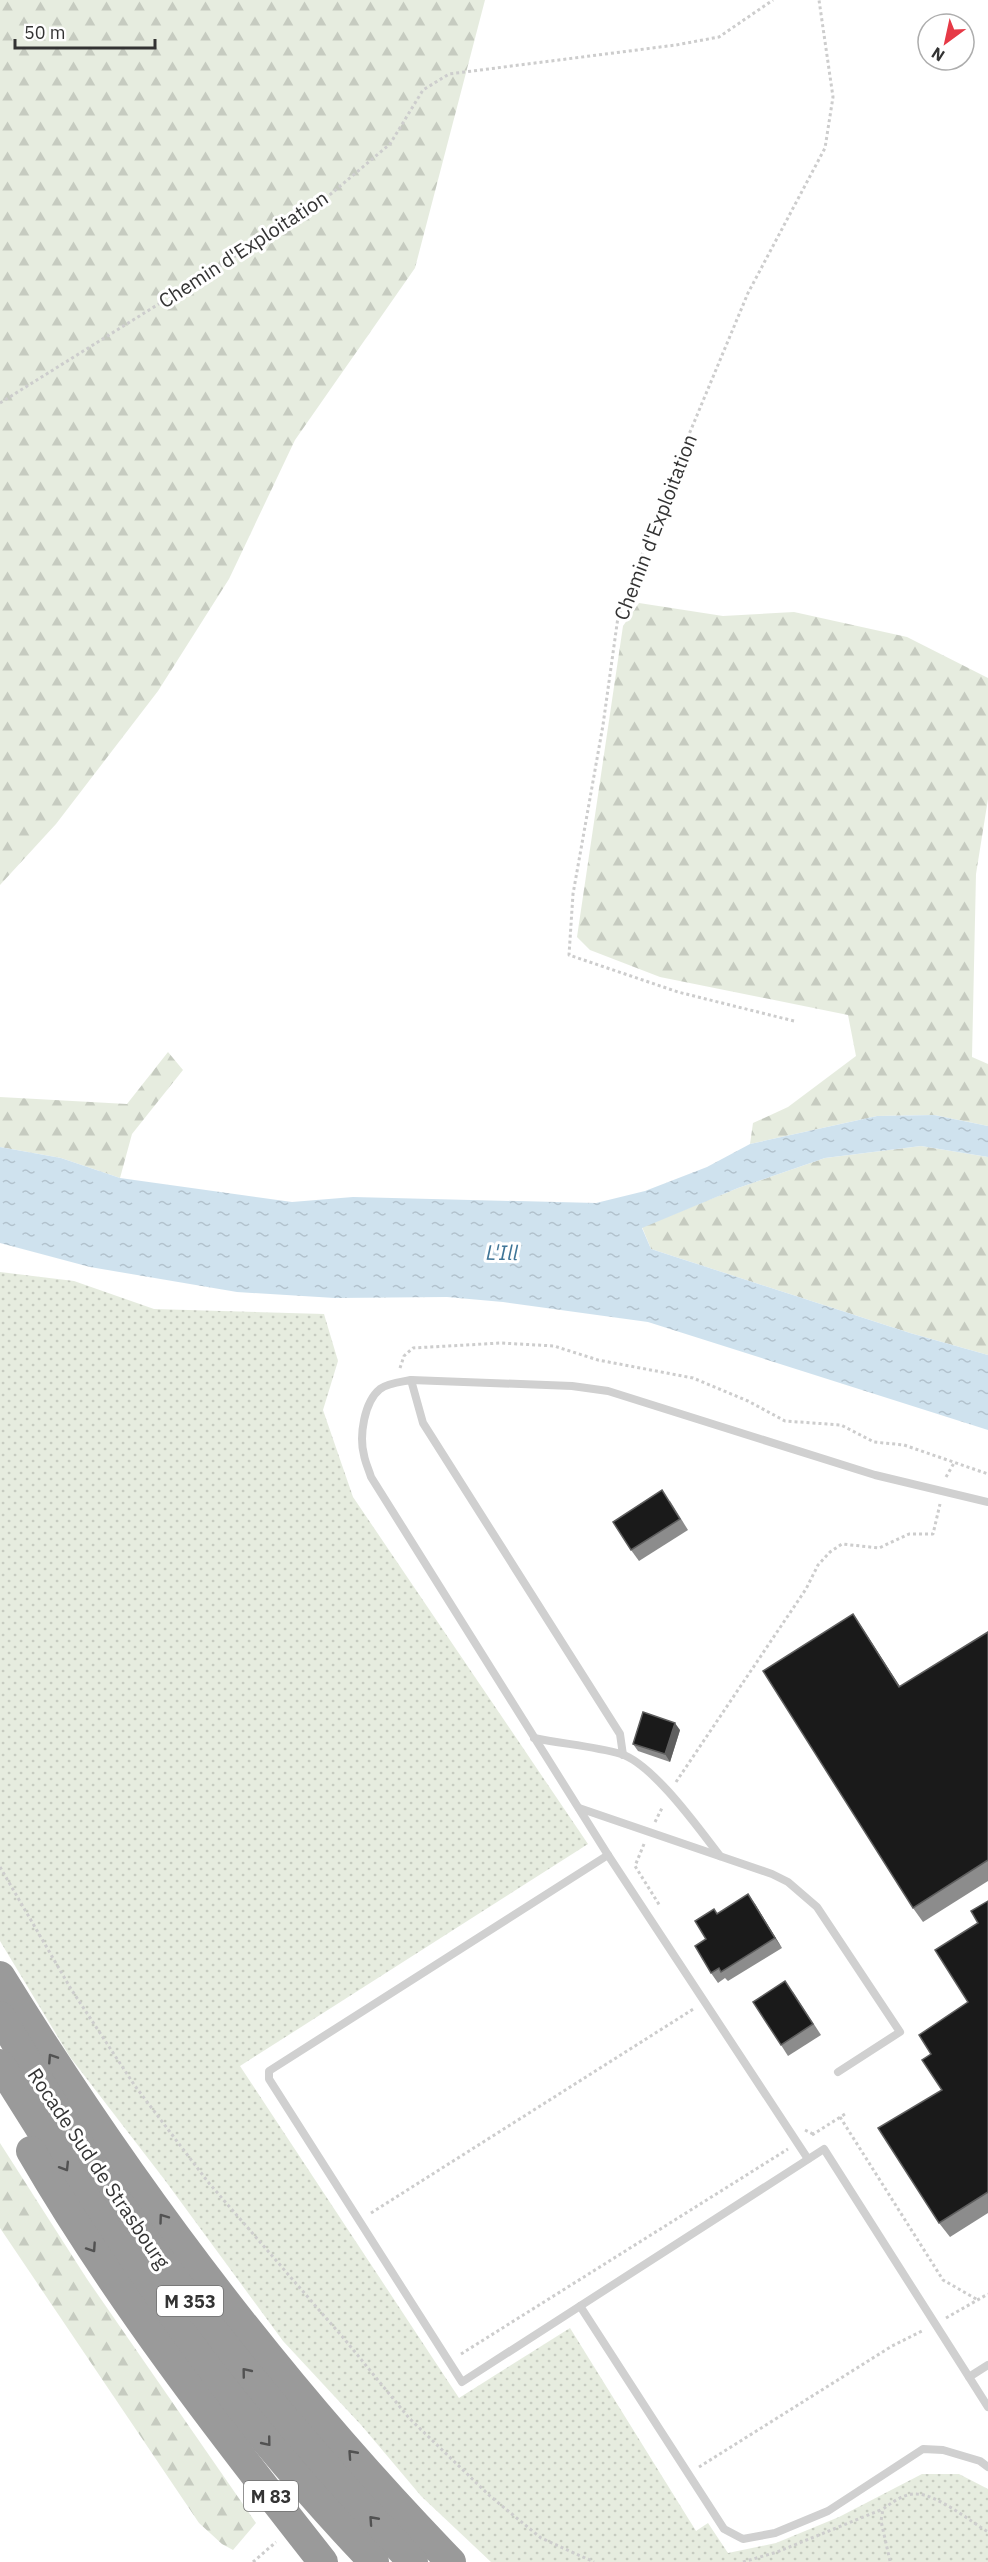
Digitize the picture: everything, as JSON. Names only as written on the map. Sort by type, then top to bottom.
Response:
[{"type":"highway","points":[[0,1976],[68,2081],[198,2265],[273,2361],[391,2497],[451,2562]]},
{"type":"highway","name":"Rocade Sud de Strasbourg","points":[[0,2016],[105,2184],[169,2274],[306,2445],[413,2562]]},
{"type":"highway","name":"Rocade Sud de Strasbourg","points":[[0,2064],[81,2192],[202,2361],[278,2455],[374,2562]]},
{"type":"highway","points":[[0,2096],[60,2199],[136,2314],[219,2430],[337,2562]]},
{"type":"highway","name":"M 83","points":[[219,2430],[323,2562]]},
{"type":"highway","points":[[391,2497],[469,2562]]},
{"type":"lane","points":[[411,1380],[423,1423],[620,1734],[623,1755]]},
{"type":"lane","points":[[808,2159],[608,1855],[371,1477],[363,1454],[363,1426],[370,1402],[380,1389],[395,1383],[411,1380],[572,1386],[608,1391],[875,1475],[988,1502]]},
{"type":"lane","points":[[534,1738],[623,1755],[638,1764],[670,1793],[721,1857]]},
{"type":"lane","points":[[578,1808],[772,1874],[788,1882],[817,1907],[900,2032],[838,2072]]},
{"type":"lane","points":[[608,1855],[269,2071],[269,2079],[462,2382],[824,2149],[988,2407]]},
{"type":"lane","points":[[580,2306],[724,2529],[743,2539],[775,2533],[828,2511],[922,2449],[943,2450],[980,2461],[988,2467]]},
{"type":"lane","points":[[969,2377],[988,2366]]},
{"type":"path","name":"Chemin d'Exploitation","points":[[0,403],[319,204],[390,144],[423,90],[449,74],[676,45],[719,36],[773,0]]},
{"type":"path","name":"Chemin d'Exploitation","points":[[794,1021],[678,992],[569,955],[573,894],[603,725],[618,616],[680,456],[748,293],[825,148],[833,97],[819,0]]},
{"type":"path","points":[[395,1383],[404,1356],[413,1348],[501,1343],[554,1346],[598,1360],[693,1378],[748,1401],[785,1421],[841,1425],[874,1442],[903,1445],[988,1473]]},
{"type":"path","points":[[666,1916],[635,1866],[681,1772],[806,1589],[818,1565],[830,1552],[842,1544],[879,1548],[909,1534],[933,1534],[944,1481],[954,1463]]},
{"type":"path","points":[[0,1867],[71,1989],[135,2086],[208,2182],[346,2341],[409,2418],[490,2496],[541,2538],[594,2562]]},
{"type":"path","points":[[359,2220],[705,2002]]},
{"type":"path","points":[[449,2361],[845,2114]]},
{"type":"path","points":[[840,2117],[943,2280],[978,2300]]},
{"type":"path","points":[[802,2127],[813,2134]]},
{"type":"path","points":[[687,2472],[713,2459],[892,2346],[935,2325],[988,2294]]},
{"type":"path","points":[[742,2562],[777,2552],[883,2510],[899,2497],[916,2494],[930,2498],[988,2532]]},
{"type":"path","points":[[883,2510],[881,2521],[890,2561]]},
{"type":"path","points":[[253,2562],[276,2542]]},
{"type":"green space","points":[[0,0],[485,0],[415,268],[295,440],[229,579],[158,691],[56,824],[0,885]]},
{"type":"green space","points":[[639,603],[723,616],[794,612],[907,637],[988,678],[988,799],[976,874],[972,1057],[988,1064],[988,1126],[934,1115],[877,1116],[750,1144],[753,1123],[788,1107],[856,1056],[848,1015],[660,977],[590,950],[577,937],[623,626]]},
{"type":"green space","points":[[168,1052],[183,1070],[132,1134],[120,1178],[61,1158],[0,1147],[0,1097],[127,1104]]},
{"type":"green space","points":[[921,1146],[988,1157],[988,1355],[910,1333],[651,1249],[642,1227],[738,1188],[825,1158]]},
{"type":"green space","points":[[0,1272],[74,1281],[154,1309],[324,1314],[338,1361],[323,1410],[353,1497],[588,1844],[240,2066],[459,2398],[570,2328],[696,2531],[708,2523],[728,2553],[776,2543],[839,2517],[922,2474],[959,2474],[988,2489],[988,2562],[491,2562],[421,2496],[362,2426],[283,2341],[164,2179],[70,2057],[0,1941]]},
{"type":"green space","points":[[0,2143],[87,2279],[256,2523],[233,2550],[222,2544],[199,2523],[0,2228]]},
{"type":"water","name":"L'Ill","points":[[934,1115],[988,1126],[988,1157],[921,1146],[825,1158],[738,1188],[642,1228],[651,1249],[910,1333],[988,1355],[988,1430],[648,1322],[503,1302],[447,1297],[335,1298],[237,1292],[90,1267],[0,1243],[0,1147],[61,1158],[120,1178],[292,1202],[353,1197],[596,1203],[645,1191],[707,1167],[750,1144],[877,1116]]},
{"type":"building","points":[[662,1490],[680,1519],[631,1550],[613,1522]]},
{"type":"building","points":[[853,1614],[899,1687],[988,1632],[988,1860],[913,1908],[763,1671]]},
{"type":"building","points":[[643,1712],[675,1723],[665,1754],[633,1744]]},
{"type":"building","points":[[748,1894],[775,1938],[721,1972],[719,1968],[711,1973],[695,1946],[706,1939],[695,1921],[714,1909],[717,1914]]},
{"type":"building","points":[[988,1901],[988,2192],[939,2223],[878,2128],[942,2090],[922,2060],[931,2054],[919,2035],[968,2002],[935,1950],[978,1923],[971,1911]]},
{"type":"building","points":[[785,1981],[813,2024],[781,2045],[753,2002]]}]
